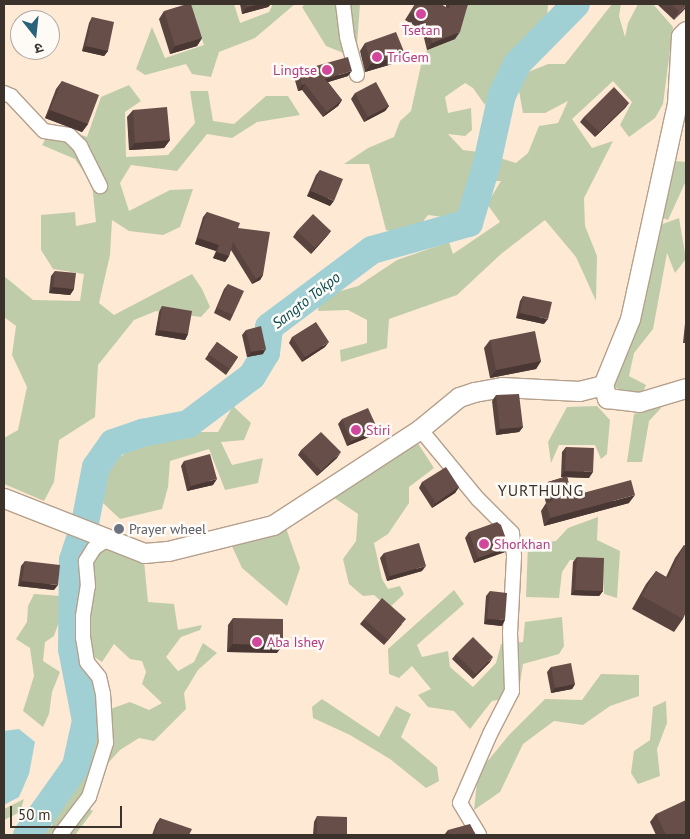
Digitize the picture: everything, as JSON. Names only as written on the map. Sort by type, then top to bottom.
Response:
[{"type":"street","points":[[343,4],[346,37],[357,75]]},
{"type":"street","points":[[686,31],[681,36],[677,104],[630,319],[603,385],[607,398],[639,402],[686,388]]},
{"type":"street","points":[[4,93],[11,96],[44,131],[69,135],[80,146],[100,186]]},
{"type":"street","points":[[4,498],[144,552],[168,551],[273,525],[420,429],[459,397],[502,387],[579,392],[603,385]]},
{"type":"street","points":[[420,429],[478,499],[512,533],[514,557],[510,633],[512,691],[490,734],[460,803],[479,835]]},
{"type":"street","points":[[60,835],[88,797],[106,743],[103,694],[99,677],[87,662],[83,638],[83,616],[88,586],[86,561],[101,536]]},
{"type":"green space","points":[[189,4],[234,4],[240,23],[269,12],[273,4],[295,4],[255,38],[219,52],[211,77],[192,74],[186,64],[145,75],[136,69],[152,27],[165,58],[204,45]]},
{"type":"green space","points":[[305,4],[360,4],[356,58],[326,46],[302,7]]},
{"type":"green space","points":[[465,4],[548,4],[547,19],[520,53],[498,72],[485,105],[473,88],[465,83],[445,97],[448,113],[471,108],[472,130],[465,136],[448,134],[463,150],[479,152],[471,198],[459,219],[428,215],[412,236],[386,230],[369,164],[344,164],[368,148],[394,137],[400,121],[411,111],[421,65],[427,50],[455,39]]},
{"type":"green space","points":[[612,4],[621,4],[619,16],[625,37],[628,23],[638,4],[653,4],[673,27],[663,104],[655,118],[629,137],[620,125],[632,102],[613,81],[572,119],[592,148],[613,141],[584,198],[585,226],[597,256],[596,301],[576,257],[545,220],[501,254],[457,295],[389,319],[387,348],[341,362],[340,350],[367,343],[367,320],[348,310],[318,311],[320,297],[358,286],[397,260],[449,242],[453,254],[500,222],[487,204],[501,181],[492,181],[500,158],[516,163],[528,153],[539,126],[558,123],[568,101],[545,113],[523,113],[519,91],[526,73],[548,64],[565,64]]},
{"type":"green space","points":[[129,85],[141,101],[125,112],[126,157],[168,155],[195,123],[190,91],[208,91],[213,121],[234,124],[266,96],[288,96],[300,115],[257,122],[232,138],[207,134],[177,171],[131,165],[120,183],[129,211],[170,190],[193,189],[180,227],[163,235],[129,231],[112,220],[110,255],[99,303],[114,315],[192,274],[202,289],[210,307],[201,317],[156,311],[134,320],[98,365],[95,417],[59,440],[54,482],[44,501],[4,484],[4,438],[18,430],[27,387],[12,355],[16,326],[4,317],[4,276],[33,300],[80,301],[84,274],[53,269],[41,250],[41,215],[75,212],[76,226],[96,222],[92,184],[75,159],[42,145],[54,125],[87,137],[101,97]]},
{"type":"green space","points":[[675,161],[686,162],[686,184],[668,220],[658,216]]},
{"type":"green space","points":[[679,218],[686,259],[675,273],[667,253],[653,329],[634,353],[629,376],[646,385],[643,392],[622,391],[613,386],[637,330],[660,225]]},
{"type":"green space","points":[[233,406],[251,423],[244,440],[221,442],[232,465],[263,458],[258,483],[225,490],[209,449],[170,461],[168,487],[162,509],[120,519],[103,503],[107,464],[142,444],[171,432],[218,432]]},
{"type":"green space","points":[[597,406],[610,420],[607,454],[601,459],[595,445],[559,445],[551,463],[548,442],[567,407]]},
{"type":"green space","points":[[662,407],[649,421],[642,462],[627,462],[634,414]]},
{"type":"green space","points":[[417,442],[434,468],[409,487],[409,503],[388,534],[374,543],[382,579],[388,589],[400,586],[404,594],[389,608],[374,595],[363,596],[349,584],[343,559],[356,541],[358,514],[333,497]]},
{"type":"green space","points":[[598,517],[597,540],[620,551],[617,598],[604,594],[603,562],[570,560],[562,572],[559,598],[526,597],[528,544],[556,541],[568,528]]},
{"type":"green space","points":[[286,528],[300,568],[287,606],[242,568],[231,544]]},
{"type":"green space","points":[[104,546],[144,561],[148,602],[174,604],[178,630],[202,625],[200,630],[181,637],[166,657],[178,671],[194,662],[203,643],[217,653],[198,670],[184,693],[186,709],[154,741],[139,738],[120,750],[98,774],[83,805],[93,811],[75,835],[42,835],[52,826],[53,813],[80,778],[93,743],[96,714],[130,702],[149,710],[162,703],[142,684],[146,672],[142,661],[130,659],[114,644],[102,662],[93,656],[88,633],[87,548]]},
{"type":"green space","points":[[454,590],[464,604],[417,645],[422,657],[448,651],[450,667],[473,687],[496,663],[501,644],[523,642],[525,622],[562,617],[564,646],[559,654],[523,664],[518,696],[492,701],[470,729],[454,711],[428,707],[418,695],[431,689],[412,666],[399,678],[389,674],[388,649]]},
{"type":"green space","points":[[34,594],[61,596],[61,616],[54,636],[45,642],[43,661],[60,672],[52,692],[49,714],[43,727],[23,711],[34,676],[30,648],[16,639],[27,622],[28,606]]},
{"type":"green space","points":[[601,674],[639,675],[639,696],[610,706],[583,725],[554,721],[523,744],[500,792],[474,810],[478,773],[509,735],[545,699],[582,700]]},
{"type":"green space","points":[[322,699],[379,737],[396,706],[411,714],[401,737],[437,767],[439,781],[426,788],[390,759],[350,735],[313,718],[312,707]]},
{"type":"green space","points":[[666,701],[667,723],[657,749],[660,776],[638,784],[631,773],[634,751],[650,740],[653,707]]},
{"type":"green space","points":[[24,799],[20,812],[4,820],[4,809]]},
{"type":"water","points":[[19,729],[35,742],[29,774],[19,797],[4,805],[4,731]]},
{"type":"building","points":[[191,4],[202,38],[175,46],[164,11]]},
{"type":"building","points":[[246,4],[260,4],[247,7]]},
{"type":"building","points":[[415,4],[441,4],[449,9],[450,4],[468,4],[460,32],[432,43],[426,23],[410,13]]},
{"type":"building","points":[[671,4],[686,4],[686,6],[680,12]]},
{"type":"building","points":[[92,17],[114,22],[108,51],[86,46]]},
{"type":"building","points":[[396,32],[405,54],[371,64],[365,43]]},
{"type":"building","points":[[348,57],[352,71],[325,79],[342,100],[327,112],[305,84],[302,85],[298,71]]},
{"type":"building","points":[[62,81],[99,95],[88,124],[50,110]]},
{"type":"building","points":[[376,82],[389,106],[368,117],[355,93]]},
{"type":"building","points":[[614,87],[629,103],[599,132],[584,117]]},
{"type":"building","points":[[167,107],[170,140],[135,143],[133,110]]},
{"type":"building","points":[[320,170],[343,179],[334,201],[311,191]]},
{"type":"building","points":[[207,212],[240,223],[238,228],[270,232],[263,275],[256,279],[233,242],[229,256],[217,252],[219,245],[198,238]]},
{"type":"building","points":[[313,214],[331,231],[315,248],[297,231]]},
{"type":"building","points":[[55,271],[76,273],[74,289],[53,287]]},
{"type":"building","points":[[228,284],[244,291],[233,315],[217,308]]},
{"type":"building","points":[[523,296],[552,302],[548,319],[520,313]]},
{"type":"building","points":[[162,306],[192,311],[188,334],[159,330]]},
{"type":"building","points":[[316,322],[329,342],[305,357],[292,337]]},
{"type":"building","points":[[261,326],[266,349],[251,352],[246,330]]},
{"type":"building","points":[[535,331],[541,361],[496,370],[490,340]]},
{"type":"building","points":[[217,342],[238,357],[230,369],[208,354]]},
{"type":"building","points":[[519,394],[523,427],[500,429],[496,395]]},
{"type":"building","name":"Stiri","points":[[368,408],[378,430],[351,441],[342,419]]},
{"type":"building","points":[[321,432],[341,452],[321,471],[301,450]]},
{"type":"building","points":[[566,447],[594,448],[593,472],[565,471]]},
{"type":"building","points":[[210,454],[217,479],[191,486],[184,461]]},
{"type":"building","points":[[446,467],[459,487],[436,503],[422,482]]},
{"type":"building","points":[[567,476],[572,496],[631,480],[635,495],[550,518],[546,503],[553,501],[548,482]]},
{"type":"building","points":[[497,522],[501,525],[509,547],[478,558],[469,532]]},
{"type":"building","points":[[419,543],[426,566],[390,576],[384,553]]},
{"type":"building","points":[[684,545],[686,546],[686,612],[683,619],[642,596],[656,571],[668,578]]},
{"type":"building","points":[[577,557],[604,558],[603,591],[575,590]]},
{"type":"building","points":[[25,561],[60,565],[58,585],[22,581]]},
{"type":"building","points":[[490,591],[507,593],[505,620],[487,619]]},
{"type":"building","points":[[382,598],[406,619],[388,640],[364,619]]},
{"type":"building","points":[[233,618],[283,619],[283,645],[233,644]]},
{"type":"building","points":[[473,637],[493,657],[476,674],[456,654]]},
{"type":"building","points":[[571,663],[575,684],[555,688],[551,667]]},
{"type":"building","points":[[686,800],[686,835],[666,835],[656,814]]},
{"type":"building","points":[[317,816],[347,817],[347,835],[317,835]]},
{"type":"building","points":[[160,818],[192,829],[189,835],[154,835]]},
{"type":"building","points":[[470,824],[476,835],[449,835],[448,830]]},
{"type":"waterway","name":"Sangto Tokpo","points":[[27,835],[76,766],[86,721],[72,649],[73,560],[85,523],[96,467],[113,443],[142,433],[188,424],[252,376],[266,353],[269,327],[372,250],[469,223],[487,163],[502,95],[517,64],[576,4]]},
{"type":"place","name":"Tsetan","points":[[421,14]]},
{"type":"place","name":"TriGem","points":[[377,57]]},
{"type":"place","name":"Lingtse","points":[[327,70]]},
{"type":"place","name":"Stiri","points":[[356,430]]},
{"type":"place","name":"Prayer wheel","points":[[119,529]]},
{"type":"place","name":"Shorkhan","points":[[484,544]]},
{"type":"place","name":"Aba Ishey","points":[[257,642]]},
{"type":"district","name":"YURTHUNG","points":[[541,490]]}]
